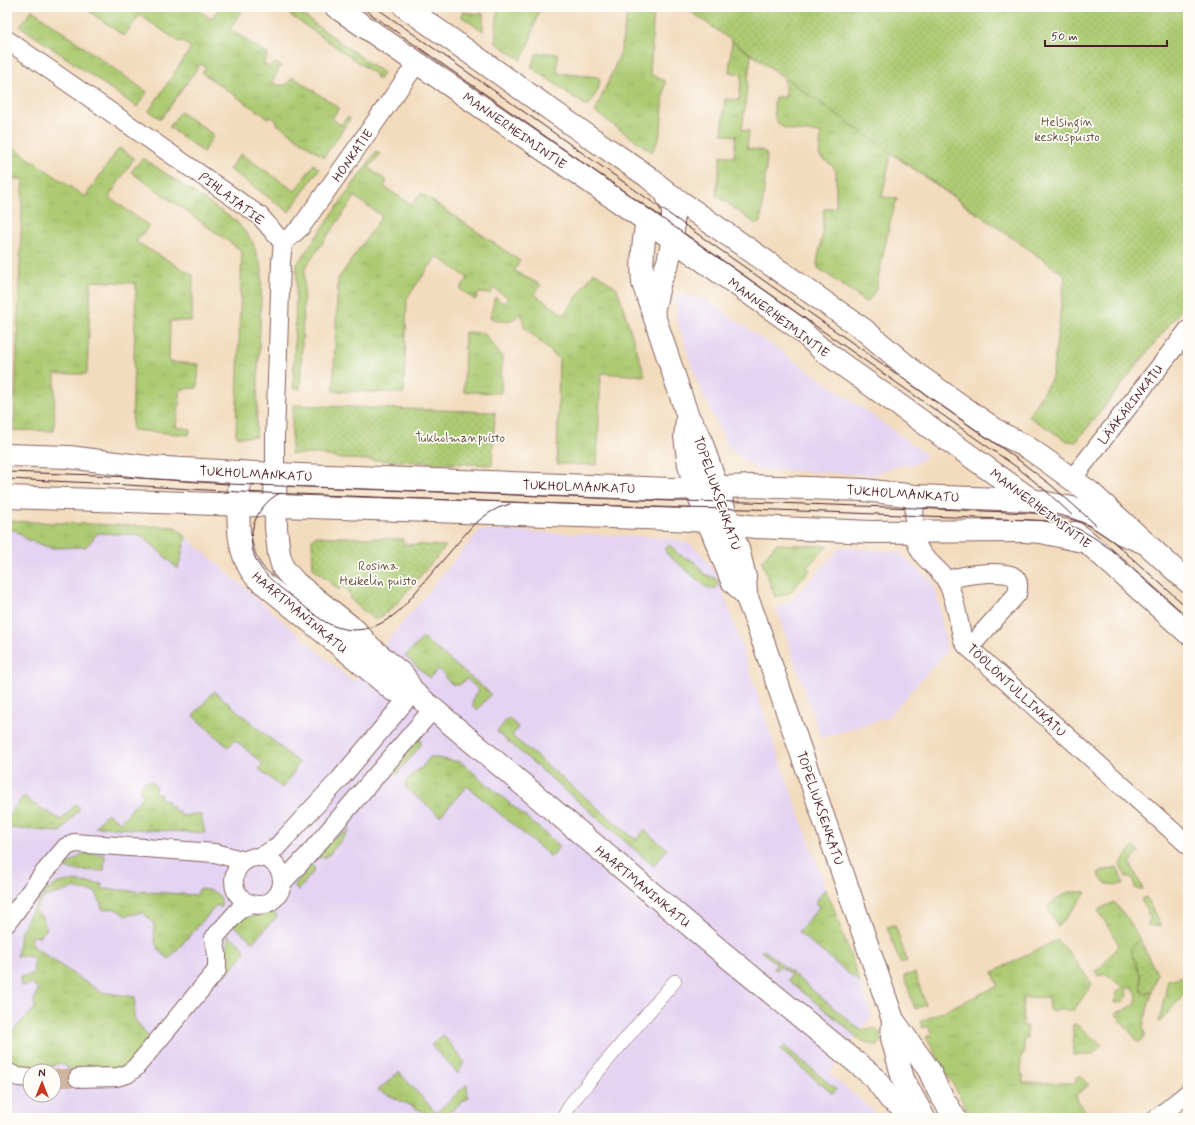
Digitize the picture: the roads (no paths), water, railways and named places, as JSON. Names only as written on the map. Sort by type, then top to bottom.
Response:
[{"type":"main road","name":"MANNERHEIMINTIE","points":[[336,7],[673,239],[797,327],[821,349],[1032,500],[1087,542],[1188,633]]},
{"type":"main road","points":[[405,7],[863,329],[915,372],[985,422],[1002,434],[1027,447],[1072,479],[1091,493],[1123,521],[1143,542],[1188,582]]},
{"type":"main road","name":"TOPELIUKSENKATU","points":[[653,312],[660,281],[668,262],[673,239],[673,210],[665,191]]},
{"type":"main road","name":"TOPELIUKSENKATU","points":[[647,221],[642,244],[641,264],[643,283],[688,417],[699,435],[706,488],[708,521],[732,581],[746,595]]},
{"type":"main road","name":"TUKHOLMANKATU","points":[[7,455],[69,457],[147,467],[275,474],[671,489],[742,485],[864,490],[915,496],[1032,500],[1082,510],[1096,516],[1123,534],[1143,542]]},
{"type":"main road","name":"HAARTMANINKATU","points":[[240,472],[238,528],[240,543],[246,563],[251,571],[257,578],[393,690],[413,692]]},
{"type":"main road","name":"HAARTMANINKATU","points":[[275,474],[278,551],[283,568],[296,582],[355,630],[371,648],[404,676],[413,692],[718,949],[874,1077],[890,1100],[919,1118]]},
{"type":"main road","name":"TOPELIUKSENKATU","points":[[706,488],[729,524],[746,577],[746,595],[893,1020],[929,1070],[938,1090],[955,1118]]},
{"type":"main road","points":[[7,496],[239,505],[406,509],[708,521],[756,527],[871,532],[914,533],[1024,531],[1041,532],[1087,542]]},
{"type":"main road","name":"TOPELIUKSENKATU","points":[[893,1020],[892,1038],[903,1079],[924,1118]]},
{"type":"main road","points":[[874,1077],[903,1079],[938,1090]]},
{"type":"street","name":"PIHLAJATIE","points":[[7,40],[260,216],[283,243]]},
{"type":"street","name":"HONKATIE","points":[[283,243],[301,226],[417,63]]},
{"type":"street","points":[[275,474],[276,403],[283,243]]},
{"type":"street","name":"LÄÄKÄRINKATU","points":[[1072,479],[1188,330]]},
{"type":"street","name":"TÖÖLÖNTULLINKATU","points":[[915,496],[914,533],[917,546],[946,581],[952,595],[963,640],[969,648],[1188,845]]},
{"type":"street","points":[[946,581],[959,576],[973,574],[1006,573],[1013,575],[1019,586],[1017,594],[969,648]]},
{"type":"street","points":[[250,904],[244,901],[236,890],[235,883],[240,866],[277,847],[340,779],[413,692]]},
{"type":"street","points":[[282,883],[433,709]]},
{"type":"street","points":[[7,924],[42,874],[66,847],[74,843],[215,853],[272,862],[280,871],[282,883],[276,896],[265,903],[250,904],[239,910],[214,938],[217,954],[217,970],[136,1068],[127,1074],[117,1077],[78,1078]]},
{"type":"street","points":[[564,1116],[572,1102],[674,981]]},
{"type":"street","points":[[7,1072],[22,1077]]},
{"type":"street","points":[[1156,1118],[1188,1093]]},
{"type":"tunnel","points":[[62,1078],[78,1078]]},
{"type":"tram line","points":[[361,7],[1018,468],[1045,490],[1074,517]]},
{"type":"tram line","points":[[375,7],[1016,458],[1051,485],[1096,525]]},
{"type":"tram line","points":[[7,472],[96,475],[229,484],[1054,514],[1081,522],[1104,535],[1120,547]]},
{"type":"tram line","points":[[7,479],[239,492],[671,508],[750,509],[1052,521],[1070,525],[1085,532],[1115,553]]},
{"type":"tram line","points":[[280,493],[263,507],[253,526],[252,547],[255,558],[261,568],[273,581],[319,618],[333,626],[354,630],[374,626],[393,616],[402,608],[473,525],[489,513],[510,504]]},
{"type":"tram line","points":[[1116,544],[1188,608]]},
{"type":"tram line","points":[[1110,549],[1188,618]]},
{"type":"park label","name":"Helsingin keskuspuisto","points":[[1067,128]]},
{"type":"park label","name":"Tukholmanpuisto","points":[[460,437]]},
{"type":"park label","name":"Rosina Heikelin puisto","points":[[378,572]]}]
